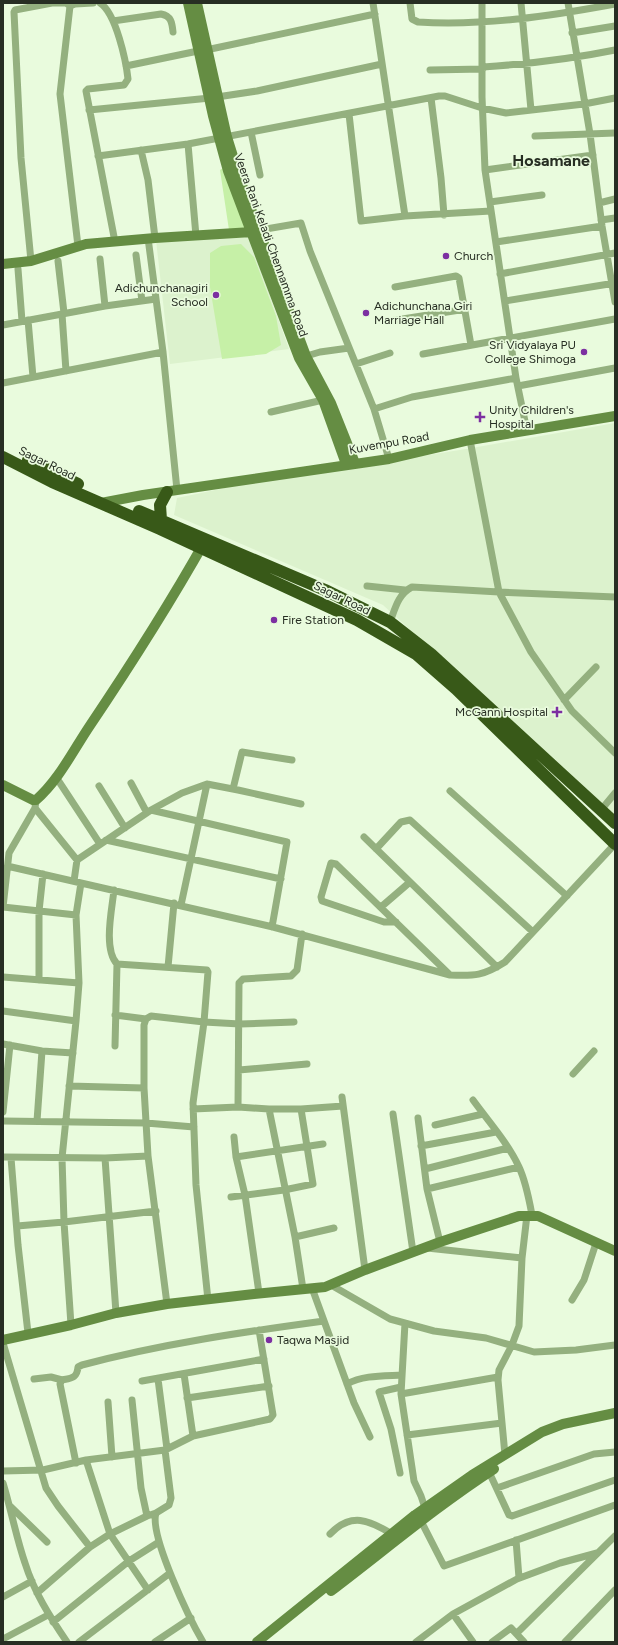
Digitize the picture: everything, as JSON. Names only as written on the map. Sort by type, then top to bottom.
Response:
[{"type":"highway","name":"Sagar Road","points":[[3,449],[107,502],[204,544],[325,590],[390,622],[431,654],[615,822]]},
{"type":"highway","name":"Sagar Road","points":[[3,457],[52,482],[161,520],[204,544],[357,620],[416,654],[456,688],[615,844]]},
{"type":"highway","points":[[161,520],[160,505],[172,491]]},
{"type":"street","points":[[31,261],[21,158],[14,10],[52,3],[93,3]]},
{"type":"street","points":[[100,3],[103,5],[117,30],[128,79],[124,85],[88,89],[86,91],[115,242]]},
{"type":"street","points":[[188,3],[202,50]]},
{"type":"street","points":[[196,3],[202,50]]},
{"type":"street","points":[[373,3],[404,216]]},
{"type":"street","points":[[410,3],[412,19],[418,22],[483,23],[569,13],[605,4],[615,4]]},
{"type":"street","points":[[482,3],[482,108],[485,170],[516,378],[527,431]]},
{"type":"street","points":[[521,3],[532,110]]},
{"type":"street","points":[[568,3],[576,58],[590,134],[607,255],[614,283],[615,302]]},
{"type":"street","points":[[68,4],[60,94],[78,246]]},
{"type":"street","points":[[113,21],[161,14],[166,15],[172,20],[173,32]]},
{"type":"street","points":[[126,66],[375,14]]},
{"type":"street","points":[[572,33],[615,26]]},
{"type":"street","name":"Veera Rani Keladi Chennamma Road","points":[[202,50],[223,138],[228,170],[255,231],[302,357],[351,464]]},
{"type":"street","points":[[430,70],[483,68],[527,64],[576,58],[615,50]]},
{"type":"street","points":[[89,110],[214,98],[257,91],[382,64]]},
{"type":"street","points":[[98,156],[223,138],[445,96],[482,108],[506,113],[584,104],[615,98]]},
{"type":"street","points":[[431,98],[444,215]]},
{"type":"street","points":[[349,114],[361,221],[404,216],[444,215],[491,211]]},
{"type":"street","points":[[251,132],[260,175]]},
{"type":"street","points":[[536,136],[615,133]]},
{"type":"street","points":[[188,144],[196,236]]},
{"type":"street","points":[[141,150],[148,180],[156,299],[163,352],[172,491]]},
{"type":"street","points":[[485,170],[593,155]]},
{"type":"street","points":[[490,202],[542,195]]},
{"type":"street","points":[[599,203],[615,199]]},
{"type":"street","points":[[496,242],[602,223],[615,218]]},
{"type":"street","points":[[3,264],[31,261],[59,254],[78,246],[152,238],[255,231],[301,223],[310,251],[348,348],[374,409],[389,459]]},
{"type":"street","points":[[500,274],[615,253]]},
{"type":"street","points":[[136,255],[142,301]]},
{"type":"street","points":[[100,259],[105,306]]},
{"type":"street","points":[[58,261],[66,371]]},
{"type":"street","points":[[18,269],[33,377]]},
{"type":"street","points":[[395,287],[456,276],[459,278],[466,308],[471,346]]},
{"type":"street","points":[[505,301],[614,283]]},
{"type":"street","points":[[3,325],[105,306],[156,299]]},
{"type":"street","points":[[390,321],[466,308]]},
{"type":"street","points":[[423,354],[615,319]]},
{"type":"street","points":[[348,348],[320,352],[302,357],[331,402],[351,464]]},
{"type":"street","points":[[3,383],[163,352]]},
{"type":"street","points":[[356,364],[390,353]]},
{"type":"street","points":[[518,386],[615,368]]},
{"type":"street","points":[[374,409],[412,397],[516,378]]},
{"type":"street","points":[[271,412],[322,400]]},
{"type":"street","name":"Kuvempu Road","points":[[107,502],[389,459],[470,440],[615,416]]},
{"type":"street","points":[[470,440],[499,592],[531,652],[564,700],[572,711],[615,753]]},
{"type":"street","points":[[76,914],[3,907],[9,853],[35,804],[56,777],[123,677],[204,544]]},
{"type":"street","points":[[367,586],[405,590],[412,588],[615,597]]},
{"type":"street","points":[[390,622],[400,597],[405,590]]},
{"type":"street","points":[[564,700],[596,667]]},
{"type":"street","points":[[233,789],[242,752],[292,760]]},
{"type":"street","points":[[56,777],[103,842],[191,858],[281,879]]},
{"type":"street","points":[[131,783],[149,812],[287,842],[272,927]]},
{"type":"street","points":[[168,967],[177,904],[200,822],[207,784]]},
{"type":"street","points":[[77,860],[149,812],[182,793],[207,784],[301,804]]},
{"type":"street","points":[[3,785],[35,804],[77,860],[78,882],[76,914],[79,983],[73,1053],[64,1122],[62,1158],[64,1222],[71,1325]]},
{"type":"street","points":[[99,786],[125,828]]},
{"type":"street","points":[[450,791],[567,896]]},
{"type":"street","points":[[601,810],[615,793]]},
{"type":"street","points":[[376,849],[401,822],[410,820],[533,932]]},
{"type":"street","points":[[364,837],[498,967]]},
{"type":"street","points":[[7,866],[302,934],[450,975],[474,976],[491,972],[505,962],[615,844]]},
{"type":"street","points":[[396,922],[384,922],[322,901],[321,897],[331,863],[336,864],[381,907],[450,975]]},
{"type":"street","points":[[39,980],[39,911],[43,874]]},
{"type":"street","points":[[381,907],[410,882]]},
{"type":"street","points":[[114,890],[110,944],[112,956],[117,964],[115,1046]]},
{"type":"street","points":[[238,1107],[240,1024],[239,983],[243,979],[291,976],[295,974],[297,970],[302,934]]},
{"type":"street","points":[[117,964],[207,970],[208,972],[204,1022],[193,1109],[196,1185],[208,1300]]},
{"type":"street","points":[[3,977],[79,983]]},
{"type":"street","points":[[3,1011],[76,1021]]},
{"type":"street","points":[[115,1015],[146,1019],[151,1016],[204,1022],[240,1024],[294,1022]]},
{"type":"street","points":[[146,1019],[144,1025],[144,1088],[148,1156],[167,1304]]},
{"type":"street","points":[[3,1112],[7,1044],[42,1051],[73,1053]]},
{"type":"street","points":[[37,1121],[42,1051]]},
{"type":"street","points":[[573,1074],[594,1052]]},
{"type":"street","points":[[239,1070],[307,1064]]},
{"type":"street","points":[[69,1086],[144,1088]]},
{"type":"street","points":[[342,1097],[365,1270]]},
{"type":"street","points":[[473,1100],[508,1148],[519,1167],[527,1187],[530,1215],[522,1258],[519,1326],[498,1377],[505,1455]]},
{"type":"street","points":[[193,1109],[238,1107],[301,1109],[343,1106]]},
{"type":"street","points":[[269,1109],[284,1190],[308,1289],[324,1322],[354,1403],[370,1437]]},
{"type":"street","points":[[231,1197],[284,1190],[313,1184],[301,1109]]},
{"type":"street","points":[[393,1114],[413,1252]]},
{"type":"street","points":[[435,1125],[483,1114]]},
{"type":"street","points":[[418,1118],[425,1169],[426,1189],[440,1242]]},
{"type":"street","points":[[3,1121],[146,1123],[194,1128]]},
{"type":"street","points":[[422,1146],[496,1132]]},
{"type":"street","points":[[234,1137],[236,1157],[245,1195],[260,1293]]},
{"type":"street","points":[[236,1157],[322,1144]]},
{"type":"street","points":[[425,1169],[508,1148]]},
{"type":"street","points":[[3,1157],[105,1158],[148,1156]]},
{"type":"street","points":[[11,1158],[16,1226],[28,1333]]},
{"type":"street","points":[[105,1158],[116,1313]]},
{"type":"street","points":[[426,1189],[519,1167]]},
{"type":"street","points":[[16,1226],[156,1211]]},
{"type":"street","points":[[90,1547],[46,1488],[3,1341],[28,1333],[71,1325],[116,1313],[167,1304],[308,1289],[331,1285],[365,1270],[440,1242],[519,1216],[530,1215],[547,1219],[615,1251]]},
{"type":"street","points":[[295,1237],[334,1228]]},
{"type":"street","points":[[572,1300],[584,1280],[596,1243]]},
{"type":"street","points":[[425,1248],[522,1258]]},
{"type":"street","points":[[331,1285],[390,1319],[434,1331],[486,1338],[534,1352],[614,1346]]},
{"type":"street","points":[[34,1379],[51,1377],[62,1380],[75,1377],[77,1375],[78,1367],[82,1365],[108,1358],[259,1330],[324,1322]]},
{"type":"street","points":[[405,1323],[401,1391],[414,1481],[421,1496],[424,1508]]},
{"type":"street","points":[[3,1471],[40,1470],[86,1460],[166,1450],[193,1436],[270,1419],[273,1415],[259,1330]]},
{"type":"street","points":[[142,1382],[264,1359]]},
{"type":"street","points":[[184,1374],[193,1436]]},
{"type":"street","points":[[347,1384],[355,1379],[366,1377],[402,1375]]},
{"type":"street","points":[[400,1473],[390,1429],[379,1392],[401,1391],[498,1377]]},
{"type":"street","points":[[37,1593],[90,1547],[110,1534],[156,1513],[169,1505],[172,1498],[158,1379]]},
{"type":"street","points":[[62,1380],[60,1384],[76,1463]]},
{"type":"street","points":[[187,1398],[269,1386]]},
{"type":"street","points":[[132,1400],[141,1488],[147,1516]]},
{"type":"street","points":[[108,1402],[112,1457]]},
{"type":"street","points":[[257,1642],[424,1508],[472,1475],[542,1432],[562,1424],[615,1413]]},
{"type":"street","points":[[267,1642],[421,1521],[490,1472],[548,1437],[573,1428],[615,1420]]},
{"type":"street","points":[[407,1435],[502,1423]]},
{"type":"street","points":[[497,1488],[594,1454],[615,1452]]},
{"type":"street","points":[[86,1460],[110,1534],[148,1590]]},
{"type":"street","points":[[490,1472],[509,1515],[515,1516],[615,1480]]},
{"type":"street","points":[[3,1483],[25,1564],[48,1615],[67,1642]]},
{"type":"street","points":[[421,1521],[444,1566],[615,1505]]},
{"type":"street","points":[[10,1506],[47,1542]]},
{"type":"street","points":[[156,1513],[154,1522],[162,1553],[203,1642]]},
{"type":"street","points":[[330,1534],[337,1527],[351,1520],[362,1521],[380,1527],[392,1534]]},
{"type":"street","points":[[516,1633],[615,1536]]},
{"type":"street","points":[[516,1540],[519,1578]]},
{"type":"street","points":[[53,1622],[129,1561],[159,1542]]},
{"type":"street","points":[[416,1642],[453,1614],[519,1578],[560,1562],[597,1553]]},
{"type":"street","points":[[79,1642],[170,1573]]},
{"type":"street","points":[[3,1597],[32,1581]]},
{"type":"street","points":[[565,1642],[615,1590]]},
{"type":"street","points":[[453,1614],[472,1642]]},
{"type":"street","points":[[3,1639],[48,1615]]},
{"type":"street","points":[[155,1642],[191,1618]]},
{"type":"street","points":[[492,1642],[509,1629],[513,1629],[524,1642]]},
{"type":"shaded area","name":"Adichunchanagiri School","points":[[248,235],[289,349],[170,364],[156,240]]},
{"type":"shaded area","name":"McGann Hospital","points":[[615,423],[615,818],[383,605],[174,515],[177,498],[239,485],[466,449]]},
{"type":"green space","points":[[223,168],[246,229],[229,230],[220,170]]},
{"type":"green space","points":[[241,244],[254,257],[276,316],[281,345],[266,354],[222,359],[210,287],[210,253],[221,246]]},
{"type":"place","name":"Church","points":[[446,256]]},
{"type":"place","name":"Adichunchanagiri School","points":[[216,295]]},
{"type":"place","name":"Adichunchana Giri Marriage Hall","points":[[366,313]]},
{"type":"place","name":"Sri Vidyalaya PU College Shimoga","points":[[584,352]]},
{"type":"place","name":"Unity Children's Hospital","points":[[480,417]]},
{"type":"place","name":"Fire Station","points":[[274,620]]},
{"type":"place","name":"McGann Hospital","points":[[557,712]]},
{"type":"place","name":"Taqwa Masjid","points":[[269,1340]]},
{"type":"district","name":"Hosamane","points":[[551,160]]}]
